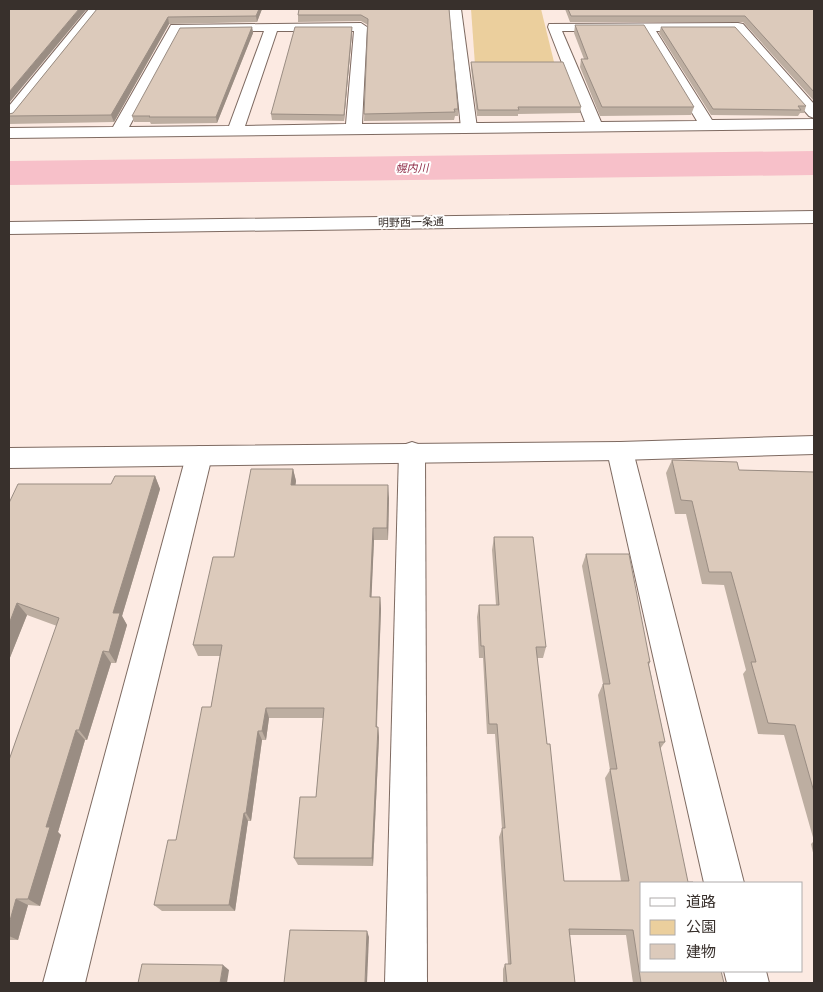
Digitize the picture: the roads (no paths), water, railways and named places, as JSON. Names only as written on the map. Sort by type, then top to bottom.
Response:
[{"type":"street","points":[[9,116],[95,9]]},
{"type":"street","points":[[456,9],[469,128]]},
{"type":"street","points":[[118,132],[176,28],[361,27],[354,130]]},
{"type":"street","points":[[595,127],[554,27],[738,27],[814,114]]},
{"type":"street","points":[[647,27],[708,126]]},
{"type":"street","points":[[235,130],[272,28]]},
{"type":"street","points":[[9,133],[814,124]]},
{"type":"street","points":[[766,200],[814,200]]},
{"type":"street","name":"明野西一条通","points":[[9,228],[814,217]]},
{"type":"street","points":[[9,458],[620,451],[814,445]]},
{"type":"street","points":[[620,451],[724,882]]},
{"type":"street","points":[[406,983],[412,452]]},
{"type":"street","points":[[64,983],[199,456]]},
{"type":"waterway","name":"幌内川","points":[[9,173],[814,163]]}]
